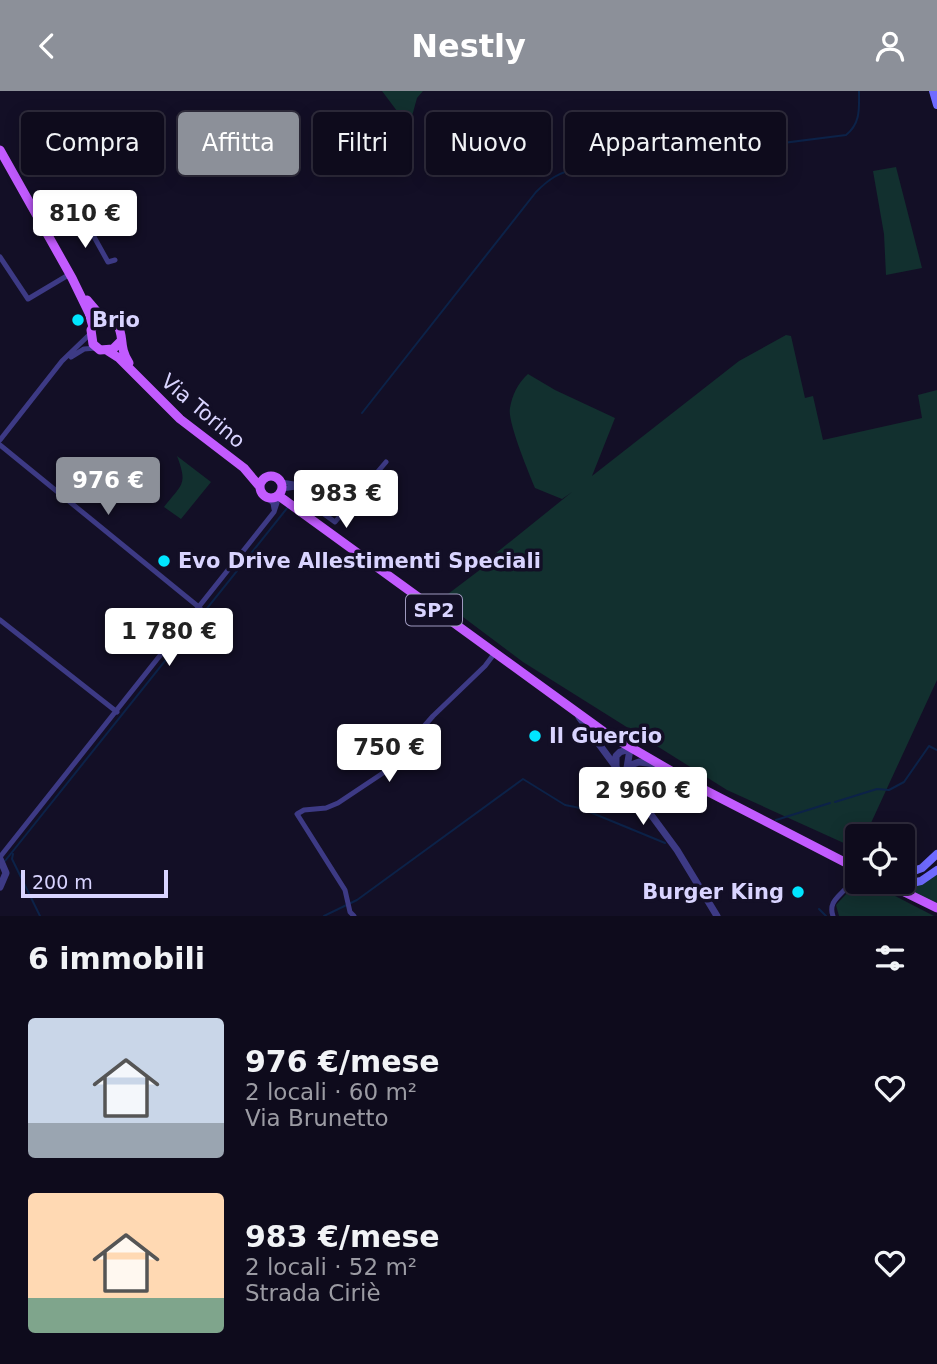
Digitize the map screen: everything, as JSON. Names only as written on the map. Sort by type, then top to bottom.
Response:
[{"type":"main road","points":[[933,91],[937,105]]},
{"type":"main road","points":[[0,150],[89,313],[96,348],[107,351],[113,349],[120,342],[121,333],[117,324],[104,320],[71,276]]},
{"type":"main road","points":[[91,331],[104,320]]},
{"type":"main road","name":"Via Torino","points":[[120,342],[123,353],[140,380]]},
{"type":"main road","name":"Via Torino","points":[[107,351],[119,358],[180,419],[244,468],[268,476]]},
{"type":"main road","name":"Via Torino","points":[[244,468],[260,487]]},
{"type":"main road","points":[[268,476],[276,477],[280,491],[265,496],[260,487],[262,480],[268,476]]},
{"type":"main road","name":"SP2","points":[[280,491],[290,502],[579,716],[662,767],[845,863]]},
{"type":"main road","points":[[915,871],[922,868],[937,854]]},
{"type":"main road","points":[[915,882],[921,881],[937,870]]},
{"type":"main road","points":[[908,894],[937,908]]},
{"type":"street","points":[[43,227],[83,218],[108,262],[115,260]]},
{"type":"street","points":[[0,257],[28,299],[71,276]]},
{"type":"street","points":[[0,440],[62,361],[91,331]]},
{"type":"street","points":[[62,361],[84,349],[96,348]]},
{"type":"street","points":[[0,445],[200,608]]},
{"type":"street","points":[[0,887],[6,873],[2,861],[274,512],[280,491],[288,487],[299,488],[303,499],[335,522],[386,462]]},
{"type":"street","points":[[265,496],[273,503],[274,512]]},
{"type":"street","points":[[0,620],[117,712]]},
{"type":"street","points":[[351,914],[345,890],[297,814],[338,803],[383,773],[433,716],[494,654]]},
{"type":"street","points":[[579,716],[675,847],[717,916]]},
{"type":"street","points":[[617,769],[617,756],[630,749],[626,779],[635,793]]},
{"type":"street","points":[[628,766],[645,762],[662,767]]},
{"type":"street","points":[[833,916],[834,901],[845,889]]},
{"type":"green space","points":[[382,91],[423,91],[417,98],[412,116],[412,112],[398,112]]},
{"type":"green space","points":[[896,167],[922,268],[886,275],[884,234],[873,171]]},
{"type":"green space","points":[[786,335],[791,336],[805,398],[813,396],[823,440],[922,418],[918,395],[937,390],[937,680],[871,824],[845,824],[845,844],[727,790],[523,662],[447,605],[444,597],[572,492],[562,499],[535,488],[524,460],[512,424],[510,408],[516,389],[528,374],[615,418],[592,476],[739,361]]},
{"type":"green space","points":[[177,456],[211,482],[181,519],[164,507],[181,484],[182,473]]},
{"type":"green space","points":[[937,874],[937,904],[915,893],[915,884]]},
{"type":"green space","points":[[846,894],[891,894],[934,916],[839,916],[836,905]]},
{"type":"waterway","points":[[362,413],[545,183],[577,169],[846,135],[857,120],[859,91]]},
{"type":"waterway","points":[[5,861],[288,507]]},
{"type":"waterway","points":[[835,802],[877,789],[889,790],[904,782],[929,746],[937,750]]},
{"type":"waterway","points":[[324,916],[357,900],[523,779],[565,805],[580,808],[665,843]]},
{"type":"waterway","points":[[776,820],[830,803]]},
{"type":"waterway","points":[[13,854],[12,859],[40,916]]},
{"type":"waterway","points":[[819,909],[826,916]]},
{"type":"place","name":"Brio","points":[[78,320]]},
{"type":"place","name":"Evo Drive Allestimenti Speciali","points":[[164,561]]},
{"type":"place","name":"Il Guercio","points":[[535,736]]},
{"type":"place","name":"Burger King","points":[[798,892]]}]
